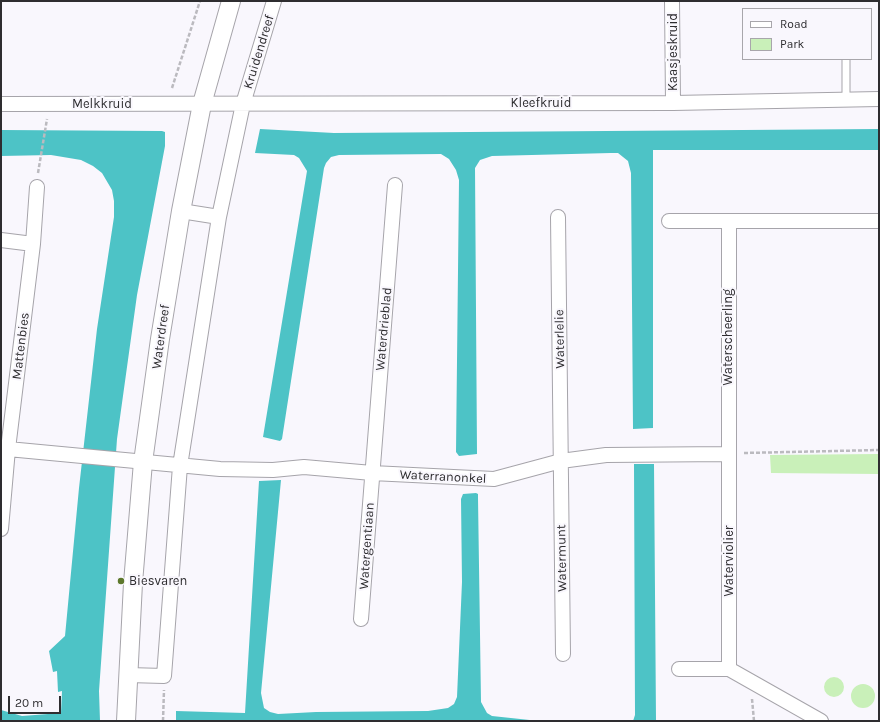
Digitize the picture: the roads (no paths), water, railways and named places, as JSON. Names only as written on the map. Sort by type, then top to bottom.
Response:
[{"type":"street","points":[[202,104],[231,1]]},
{"type":"street","name":"Kruidendreef","points":[[243,104],[274,1]]},
{"type":"street","name":"Kaasjeskruid","points":[[672,1],[673,103]]},
{"type":"street","name":"Kleefkruid","points":[[202,104],[673,103],[879,99]]},
{"type":"street","name":"Melkkruid","points":[[1,104],[202,104]]},
{"type":"street","name":"Waterdreef","points":[[126,721],[133,583],[143,462],[181,211],[202,104]]},
{"type":"street","points":[[128,675],[164,676],[180,466],[219,217],[243,104]]},
{"type":"street","name":"Waterdrieblad","points":[[372,473],[395,185]]},
{"type":"street","name":"Mattenbies","points":[[1,529],[8,449],[33,244],[37,187]]},
{"type":"street","points":[[181,211],[219,217]]},
{"type":"street","name":"Waterlelie","points":[[558,217],[561,461]]},
{"type":"street","points":[[669,221],[879,221]]},
{"type":"street","name":"Waterscheerling","points":[[728,221],[728,454]]},
{"type":"street","points":[[1,240],[33,244]]},
{"type":"street","points":[[8,449],[180,466]]},
{"type":"street","name":"Waterranonkel","points":[[180,466],[252,470],[304,467],[372,473],[494,479],[561,461],[606,455],[728,454]]},
{"type":"street","name":"Waterviolier","points":[[728,454],[729,668]]},
{"type":"street","name":"Watermunt","points":[[561,461],[563,654]]},
{"type":"street","name":"Watergentiaan","points":[[361,619],[372,473]]},
{"type":"street","points":[[679,669],[729,668],[821,721]]},
{"type":"lane","points":[[846,60],[846,99]]},
{"type":"water","points":[[260,129],[334,133],[879,129],[879,150],[653,150],[653,428],[633,429],[631,173],[628,161],[618,153],[492,156],[480,160],[475,168],[477,454],[459,456],[456,452],[459,180],[456,170],[449,159],[441,154],[339,155],[331,157],[326,163],[282,439],[280,441],[263,437],[307,171],[299,158],[294,155],[255,153]]},
{"type":"water","points":[[1,130],[165,132],[165,146],[137,295],[117,439],[99,691],[100,721],[1,721],[1,710],[22,716],[61,713],[62,691],[58,692],[57,671],[53,672],[49,651],[65,636],[79,488],[97,329],[114,217],[114,201],[112,190],[102,173],[93,166],[81,160],[51,155],[1,156]]},
{"type":"water","points":[[634,464],[654,464],[656,721],[633,721],[635,715]]},
{"type":"water","points":[[281,480],[261,693],[264,708],[270,712],[278,714],[316,712],[428,711],[448,708],[454,704],[457,697],[462,582],[461,499],[463,494],[476,493],[478,494],[481,702],[487,713],[492,716],[539,721],[176,721],[176,711],[245,713],[259,481]]},
{"type":"place","name":"Biesvaren","points":[[121,581]]}]
